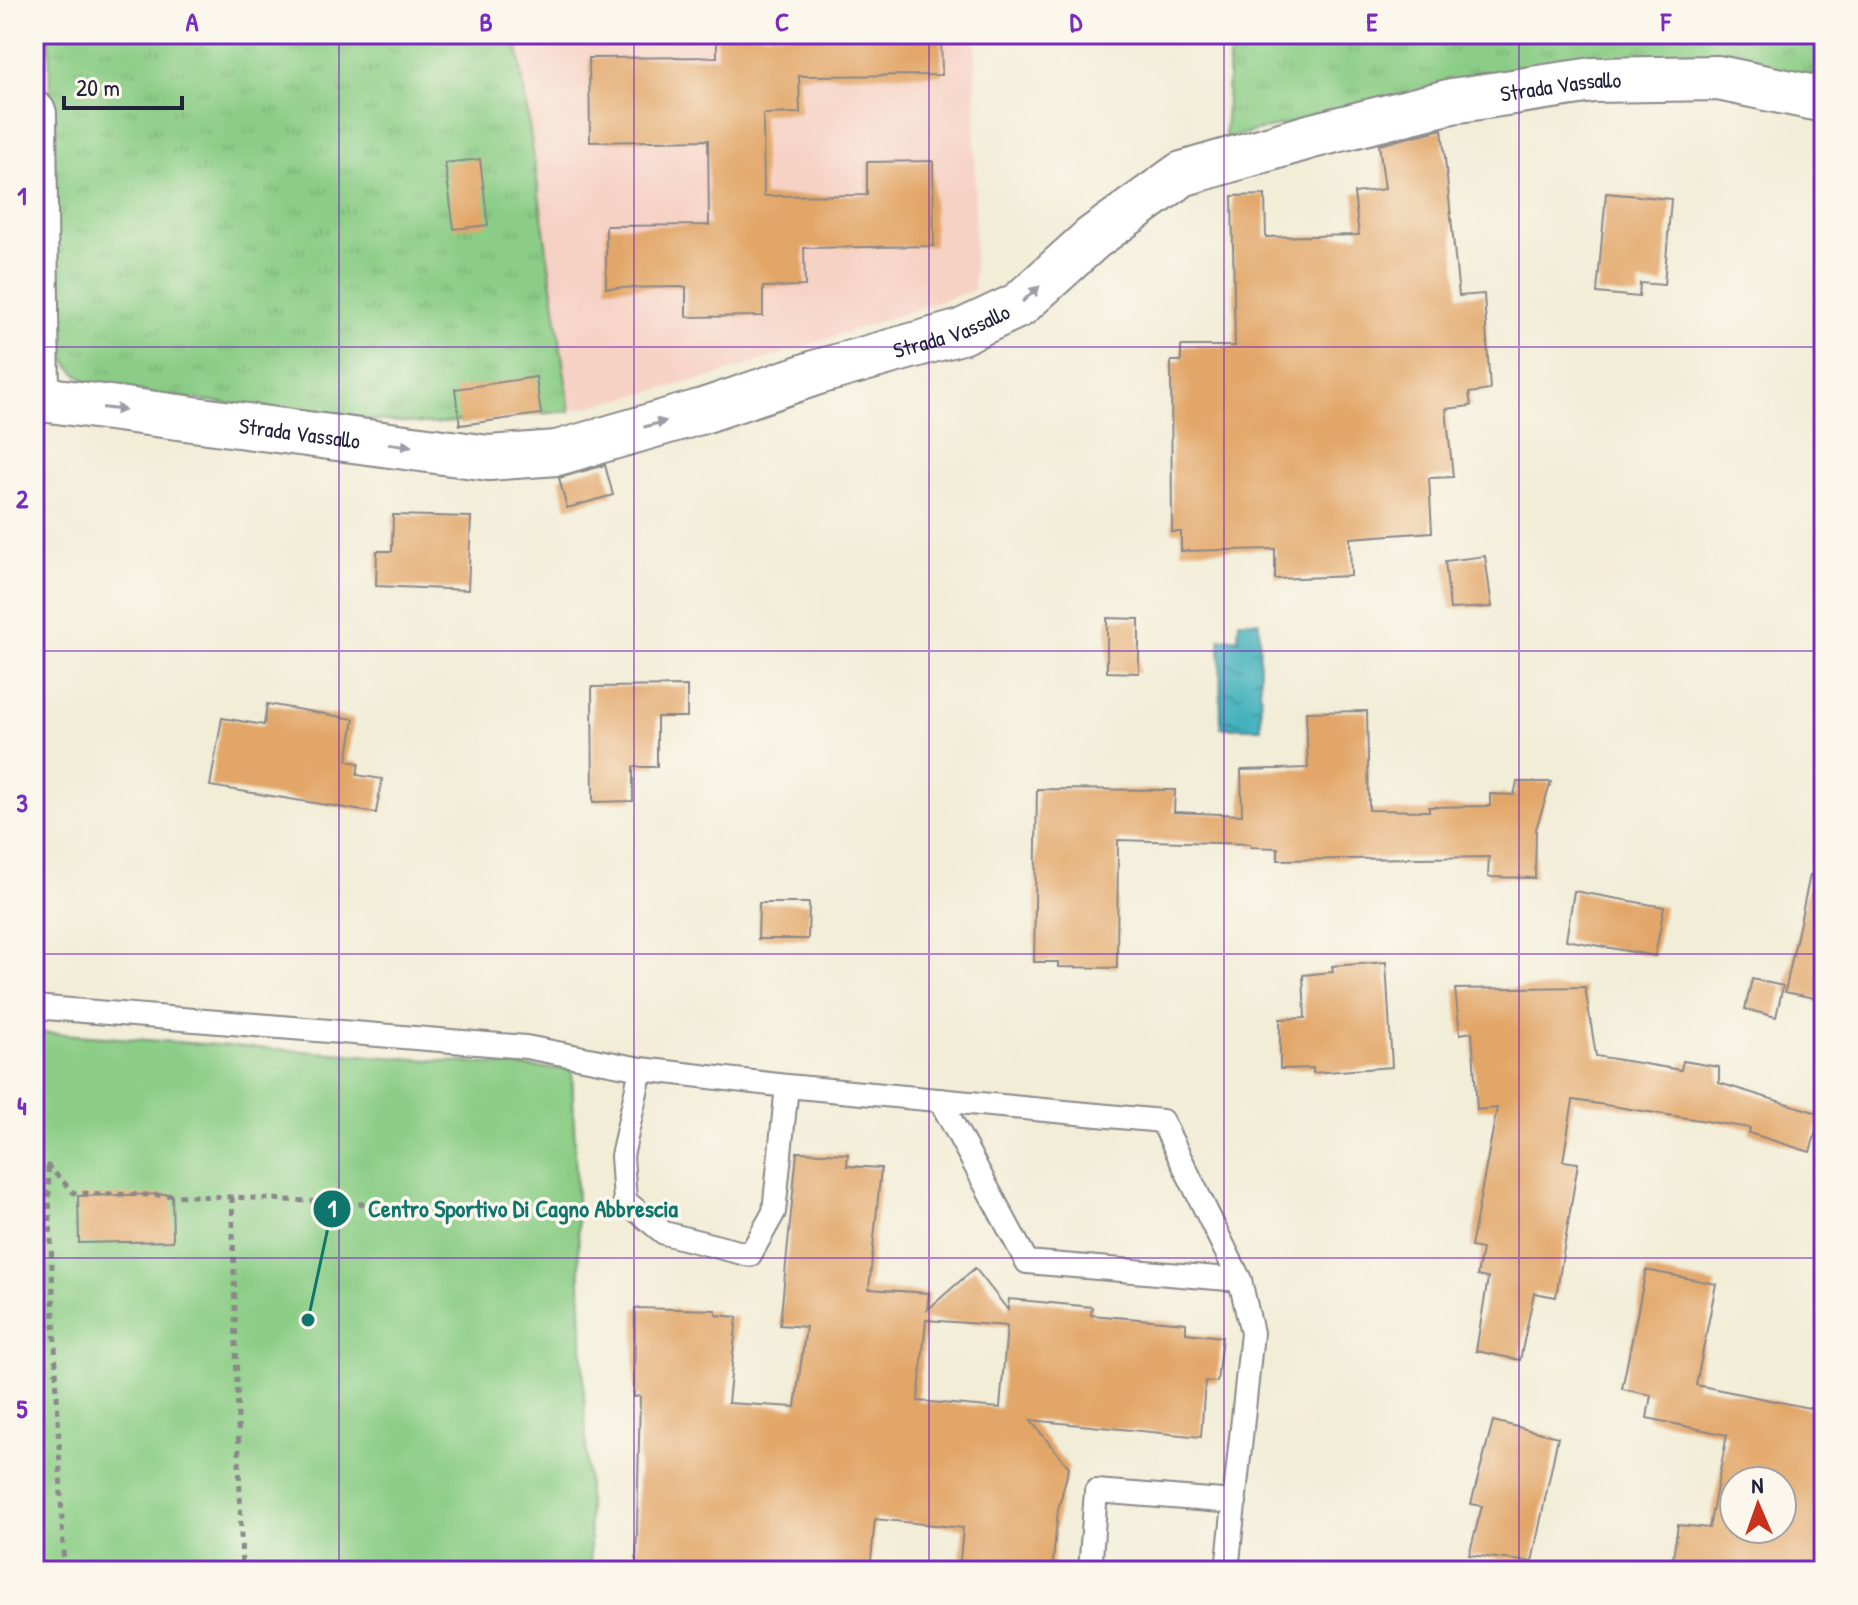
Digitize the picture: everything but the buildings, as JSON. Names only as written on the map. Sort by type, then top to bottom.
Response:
[{"type":"street","name":"Strada Vassallo","points":[[36,398],[489,458],[557,453],[703,411],[818,372],[961,332],[1019,305],[1093,238],[1182,174],[1312,136],[1452,101],[1593,80],[1718,78],[1824,100]]},
{"type":"street","points":[[34,114],[36,398]]},
{"type":"lane","points":[[34,1007],[526,1047],[641,1069],[787,1086],[1162,1121],[1240,1280],[1252,1333],[1227,1571]]},
{"type":"lane","points":[[641,1069],[622,1156],[625,1201],[664,1233],[750,1255],[774,1212],[787,1086]]},
{"type":"lane","points":[[940,1100],[1027,1262],[1240,1280]]},
{"type":"lane","points":[[1090,1571],[1096,1491],[1235,1502]]},
{"type":"path","points":[[34,1166],[48,1166],[74,1193],[232,1197],[532,1213]]},
{"type":"path","points":[[48,1166],[64,1571]]},
{"type":"path","points":[[232,1197],[242,1571]]},
{"type":"shaded area","points":[[516,34],[976,34],[974,290],[709,378],[570,411]]},
{"type":"green space","points":[[49,34],[516,34],[570,411],[431,424],[322,417],[93,385],[78,375],[60,349],[54,332]]},
{"type":"green space","points":[[1230,34],[1824,34],[1824,84],[1411,96],[1225,138]]},
{"type":"green space","points":[[34,1032],[572,1070],[591,1571],[34,1571]]},
{"type":"water","points":[[1239,621],[1259,621],[1261,728],[1221,728],[1220,639],[1238,638]]},
{"type":"place","name":"Centro Sportivo Di Cagno Abbrescia","points":[[308,1320]]}]
